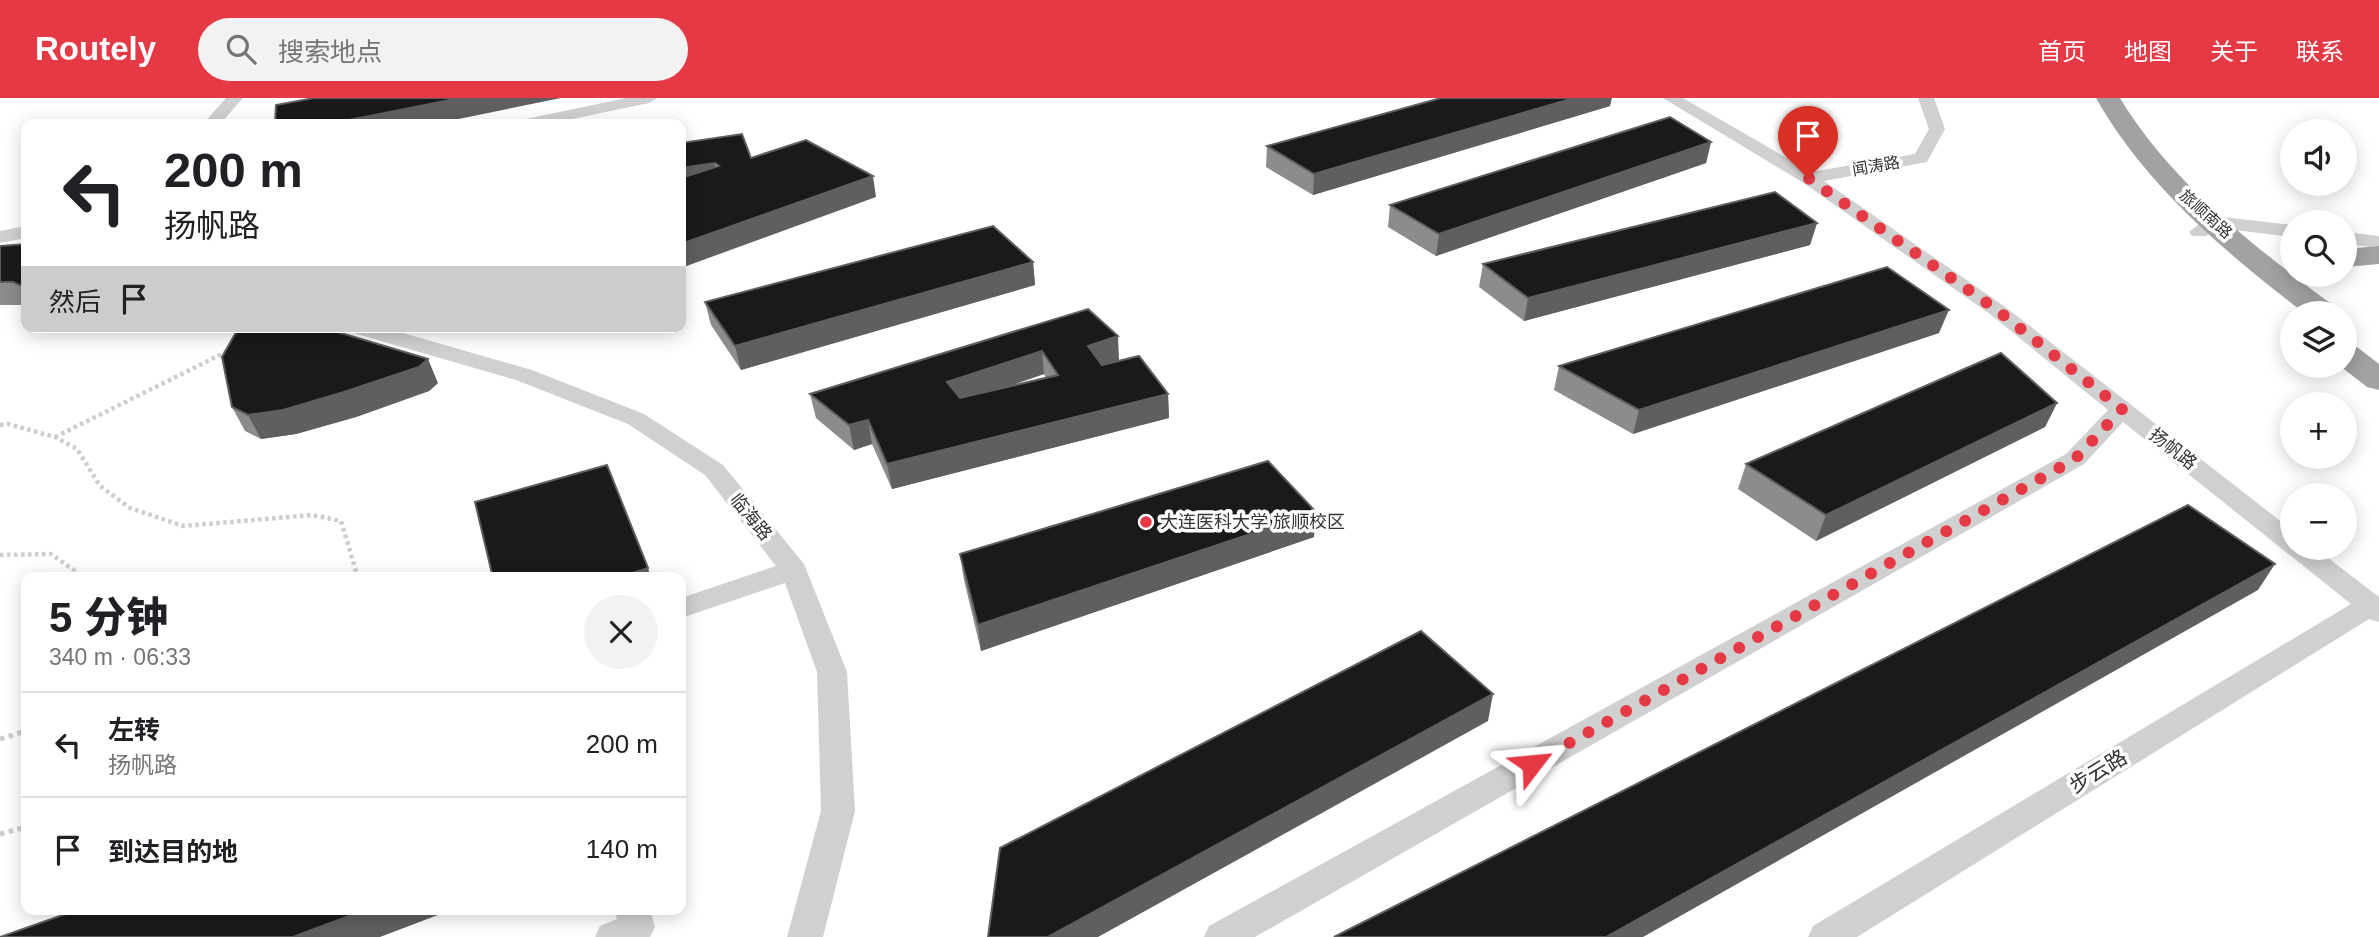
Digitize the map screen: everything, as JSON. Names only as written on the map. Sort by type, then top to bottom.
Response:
[{"type":"highway","name":"旅顺南路","points":[[2085,98],[2106,134],[2130,165],[2294,292]]},
{"type":"highway","name":"旅顺南路","points":[[2108,98],[2131,136],[2214,230]]},
{"type":"highway","points":[[2357,257],[2379,254]]},
{"type":"highway","points":[[2357,339],[2379,356]]},
{"type":"highway","points":[[2357,363],[2379,380]]},
{"type":"street","points":[[216,119],[235,98]]},
{"type":"street","points":[[550,119],[649,98]]},
{"type":"street","name":"扬帆路","points":[[1671,98],[1808,178],[1997,310],[2280,534]]},
{"type":"street","name":"闻涛路","points":[[1808,178],[1921,158],[1937,129],[1926,98]]},
{"type":"street","points":[[2214,230],[2280,231]]},
{"type":"street","points":[[2214,230],[2280,241]]},
{"type":"street","points":[[0,237],[21,233]]},
{"type":"street","points":[[2357,239],[2379,242]]},
{"type":"street","points":[[2357,251],[2379,254]]},
{"type":"street","name":"临海路","points":[[379,333],[524,374],[636,419],[714,470],[794,570],[832,672],[838,811],[805,937]]},
{"type":"street","points":[[1222,937],[2075,459],[2122,409]]},
{"type":"street","points":[[2313,560],[2375,609]]},
{"type":"street","points":[[686,606],[794,570]]},
{"type":"street","name":"步云路","points":[[1826,937],[2375,609]]},
{"type":"street","points":[[613,937],[637,927],[633,915]]},
{"type":"path","points":[[55,437],[239,345]]},
{"type":"path","points":[[0,425],[8,424],[55,437],[77,449],[100,486],[130,508],[183,526],[312,515],[341,522],[356,572]]},
{"type":"path","points":[[0,555],[51,554],[74,572]]},
{"type":"path","points":[[0,739],[21,733]]},
{"type":"path","points":[[0,834],[21,828]]},
{"type":"building","points":[[314,98],[460,98],[354,119],[275,119],[276,105]]},
{"type":"building","points":[[1441,98],[1574,98],[1314,174],[1267,146]]},
{"type":"building","points":[[1670,117],[1711,142],[1439,234],[1390,205]]},
{"type":"building","points":[[742,134],[751,158],[806,140],[873,176],[686,242],[686,176],[719,166],[715,163],[686,167],[686,142]]},
{"type":"building","points":[[1775,192],[1817,223],[1528,298],[1483,264]]},
{"type":"building","points":[[993,226],[1033,262],[735,346],[705,302]]},
{"type":"building","points":[[21,244],[21,286],[13,282],[0,282],[0,246]]},
{"type":"building","points":[[1887,267],[1949,310],[1639,410],[1559,366]]},
{"type":"building","points":[[1088,309],[1118,336],[1088,346],[1102,365],[1139,356],[1168,394],[887,464],[868,420],[849,425],[810,394]],"holes":[[[1042,351],[1058,375],[960,398],[947,382]]]},
{"type":"building","points":[[236,333],[341,333],[428,359],[419,367],[344,392],[283,410],[248,415],[232,407],[222,357]]},
{"type":"building","points":[[2001,353],[2057,403],[1826,515],[1746,464]]},
{"type":"building","points":[[1268,461],[1316,512],[978,625],[960,554]]},
{"type":"building","points":[[607,465],[648,568],[636,572],[492,572],[475,502]]},
{"type":"building","points":[[2188,505],[2275,564],[1606,937],[1334,937]]},
{"type":"building","points":[[1421,631],[1493,694],[1048,937],[988,937],[1000,848]]},
{"type":"building","points":[[63,915],[352,915],[293,937],[0,937]]},
{"type":"place","name":"大连医科大学 旅顺校区","points":[[1146,522]]},
{"type":"route","points":[[1532,764],[2075,459],[2122,409],[1997,310],[1808,178]]}]
